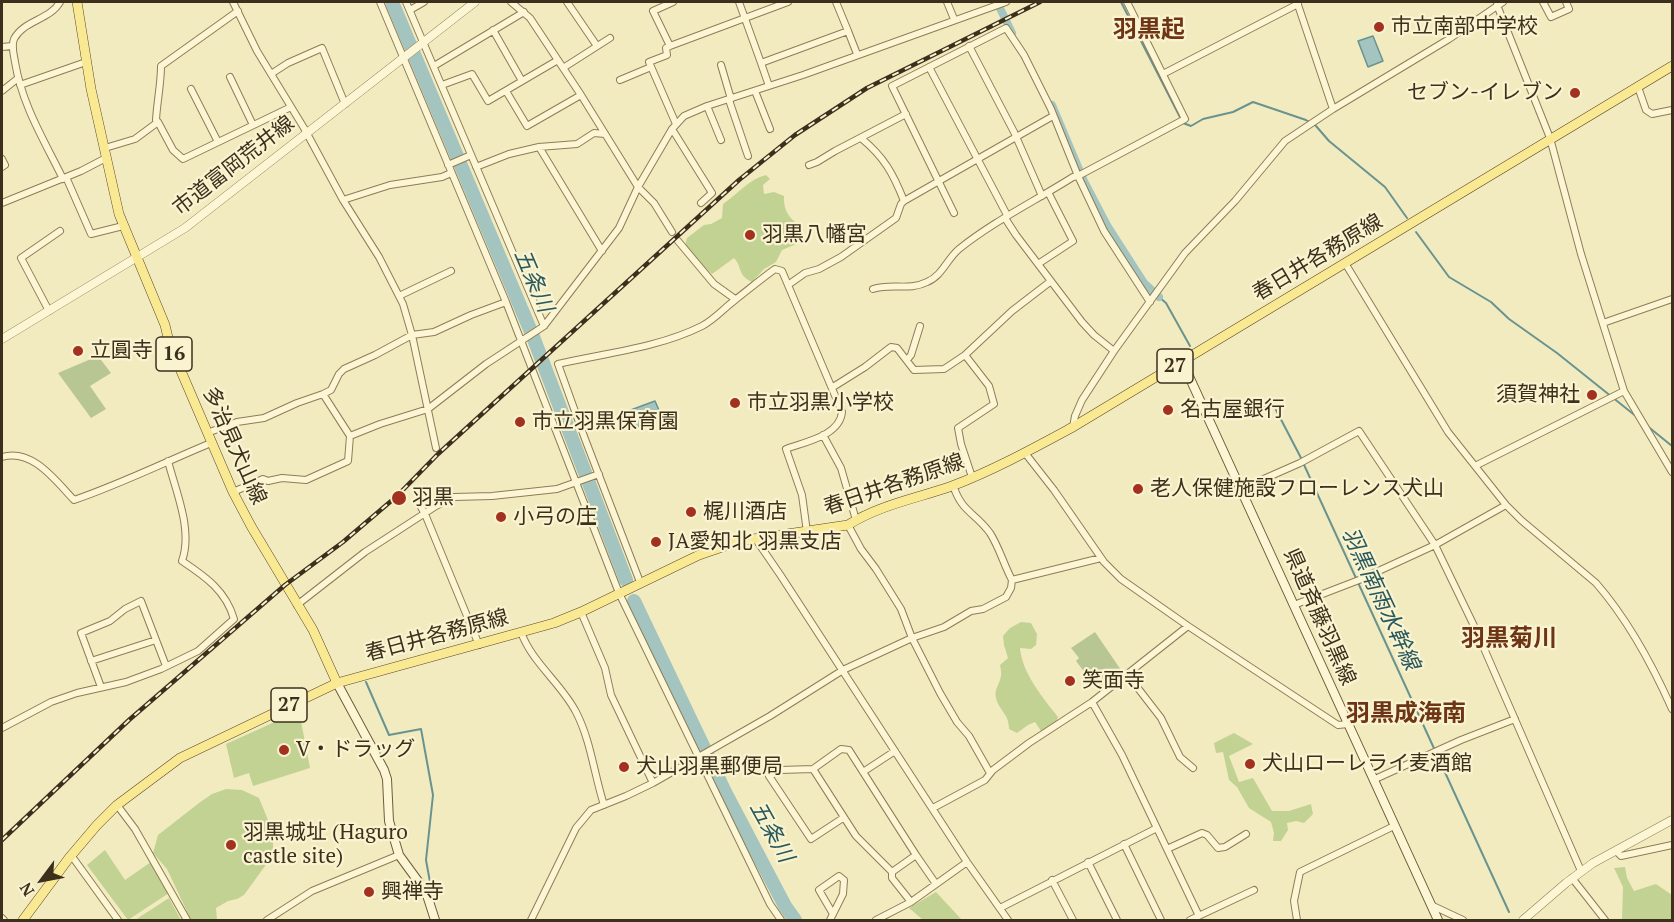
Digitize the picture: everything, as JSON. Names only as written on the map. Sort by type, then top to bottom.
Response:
[{"type":"main road","name":"多治見犬山線","points":[[76,2],[86,62],[123,226],[207,434],[233,492],[313,630],[337,683]]},
{"type":"main road","name":"春日井各務原線","points":[[23,921],[71,855],[117,804],[180,758],[337,683],[554,623],[582,612],[699,555],[754,538],[807,532],[852,522],[953,485],[1024,453],[1073,427],[1672,66]]},
{"type":"main road","name":"県道斉藤羽黒線","points":[[1182,361],[1437,921]]},
{"type":"main road","points":[[337,683],[384,770],[387,779],[389,821],[399,855],[426,892],[435,921]]},
{"type":"street","points":[[60,2],[52,13],[33,22],[18,34],[12,46],[19,82],[31,118],[65,178],[91,234],[123,226]]},
{"type":"street","points":[[233,2],[257,51],[343,200],[379,257],[399,296],[412,334],[436,448]]},
{"type":"street","points":[[380,2],[522,340],[618,593],[770,904],[781,921]]},
{"type":"street","points":[[406,2],[542,327]]},
{"type":"street","points":[[410,10],[424,2]]},
{"type":"street","name":"市道富岡荒井線","points":[[2,339],[137,258],[206,213],[475,2]]},
{"type":"street","points":[[513,2],[530,18],[638,187],[654,203],[672,232]]},
{"type":"street","points":[[567,2],[597,46]]},
{"type":"street","points":[[670,46],[653,11],[673,2]]},
{"type":"street","points":[[739,2],[769,86]]},
{"type":"street","points":[[701,202],[712,193],[674,127],[649,62],[667,55],[666,48],[670,46],[788,2]]},
{"type":"street","points":[[837,2],[857,54]]},
{"type":"street","points":[[947,2],[954,19]]},
{"type":"street","points":[[873,289],[885,285],[916,286],[933,280],[956,251],[1006,217],[1073,177],[1182,121],[1163,74],[1127,2]]},
{"type":"street","points":[[1543,2],[1551,17],[1569,9],[1566,2]]},
{"type":"street","points":[[350,436],[428,409],[486,364],[542,327],[619,228],[638,187],[674,127],[691,112],[1001,3]]},
{"type":"street","points":[[1163,74],[1298,3],[1333,109]]},
{"type":"street","points":[[1073,427],[1077,408],[1114,351],[1185,254],[1235,201],[1285,141],[1333,109],[1449,39],[1500,3],[1550,138],[1581,254],[1624,391],[1672,472]]},
{"type":"street","points":[[237,12],[161,66],[161,86],[156,120],[173,150],[183,159],[291,107]]},
{"type":"street","points":[[434,66],[524,12]]},
{"type":"street","points":[[954,213],[892,86],[1006,28],[1024,55],[1104,231],[1150,302]]},
{"type":"street","points":[[493,30],[522,81]]},
{"type":"street","points":[[761,63],[848,32]]},
{"type":"street","points":[[563,68],[610,38]]},
{"type":"street","points":[[2,47],[12,46]]},
{"type":"street","points":[[969,46],[1016,137],[1042,196]]},
{"type":"street","points":[[271,74],[288,63],[322,48],[345,104]]},
{"type":"street","points":[[442,85],[472,74],[488,101],[558,60]]},
{"type":"street","points":[[2,91],[19,82],[86,62]]},
{"type":"street","points":[[721,64],[748,156]]},
{"type":"street","points":[[620,80],[651,67]]},
{"type":"street","points":[[929,67],[1006,217],[1038,264],[1088,328],[1114,351]]},
{"type":"street","points":[[230,76],[253,125]]},
{"type":"street","points":[[1638,87],[1646,110],[1652,114],[1672,110]]},
{"type":"street","points":[[191,88],[218,142]]},
{"type":"street","points":[[506,91],[527,126],[581,95]]},
{"type":"street","points":[[755,91],[770,129]]},
{"type":"street","points":[[707,106],[721,140]]},
{"type":"street","points":[[808,165],[906,114]]},
{"type":"street","points":[[788,285],[805,273],[819,269],[841,257],[896,218],[904,201],[1053,116]]},
{"type":"street","points":[[2,203],[65,178],[106,153],[135,139],[158,122]]},
{"type":"street","points":[[476,167],[509,154],[539,147],[577,144],[594,133],[605,134]]},
{"type":"street","points":[[861,138],[879,152],[898,184],[904,201]]},
{"type":"street","points":[[539,147],[602,251]]},
{"type":"street","points":[[448,165],[471,155]]},
{"type":"street","points":[[2,159],[5,165],[2,167]]},
{"type":"street","points":[[343,200],[390,185],[442,177],[451,173]]},
{"type":"street","points":[[1038,264],[1073,241],[1048,192]]},
{"type":"street","points":[[49,311],[21,258],[60,231]]},
{"type":"street","points":[[678,241],[714,284],[735,299]]},
{"type":"street","points":[[1345,263],[1448,432],[1506,505],[1596,583],[1622,614],[1652,664],[1672,709]]},
{"type":"street","points":[[640,582],[558,364],[673,338],[718,315],[775,269],[782,271],[842,412],[842,419],[831,431],[786,449],[802,495],[807,532]]},
{"type":"street","points":[[399,296],[451,271]]},
{"type":"street","points":[[833,387],[891,347],[897,348],[914,370],[944,369],[965,355],[1012,311],[1051,281]]},
{"type":"street","points":[[1604,323],[1672,299]]},
{"type":"street","points":[[207,434],[237,422],[264,418],[323,394],[331,390],[344,369],[375,356],[412,334],[434,332],[506,302]]},
{"type":"street","points":[[907,360],[911,355],[920,326]]},
{"type":"street","points":[[965,355],[989,386],[994,404],[958,428],[972,477]]},
{"type":"street","points":[[1475,466],[1624,391]]},
{"type":"street","points":[[233,492],[263,479],[268,481],[282,478],[306,480],[348,461],[350,436],[323,394]]},
{"type":"street","points":[[1241,489],[1303,461],[1359,431],[1435,545],[1515,719],[1581,871]]},
{"type":"street","points":[[824,435],[841,468],[852,522],[861,549],[901,609],[912,638],[951,712],[969,736],[990,773]]},
{"type":"street","points":[[2,456],[15,454],[40,465],[74,500],[116,485],[144,470],[211,443]]},
{"type":"street","points":[[1024,453],[1054,490],[1101,558],[1121,579],[1338,725],[1348,724]]},
{"type":"street","points":[[2,728],[51,702],[126,682],[198,651],[234,619],[231,607],[213,583],[182,561],[186,551],[185,520],[168,461]]},
{"type":"street","points":[[297,605],[365,552],[454,497],[557,489],[599,474]]},
{"type":"street","points":[[531,921],[576,828],[591,810],[653,783],[770,716],[843,670],[912,638],[944,627],[971,611],[983,609],[1006,597],[1012,580],[990,533],[964,508],[957,498],[953,485]]},
{"type":"street","points":[[418,502],[479,645]]},
{"type":"street","points":[[1294,605],[1357,581],[1435,545],[1506,505]]},
{"type":"street","points":[[754,538],[1008,921]]},
{"type":"street","points":[[1012,580],[1101,558]]},
{"type":"street","points":[[101,687],[81,633],[110,621],[125,609],[141,601],[166,666]]},
{"type":"street","points":[[582,612],[605,668],[611,695],[653,783]]},
{"type":"street","points":[[933,808],[984,780],[1029,742],[1092,702],[1188,626]]},
{"type":"street","points":[[521,632],[531,653],[577,713],[593,759],[604,805]]},
{"type":"street","points":[[91,661],[156,640]]},
{"type":"street","points":[[1127,674],[1161,718],[1180,757],[1193,768]]},
{"type":"street","points":[[1092,702],[1122,755],[1199,916]]},
{"type":"street","points":[[1373,780],[1515,719]]},
{"type":"street","points":[[843,818],[811,839],[769,776],[780,770],[813,768],[841,749],[849,750],[936,884]]},
{"type":"street","points":[[863,772],[895,751]]},
{"type":"street","points":[[813,768],[856,836],[892,872],[892,878],[911,902]]},
{"type":"street","points":[[117,804],[135,829],[187,921]]},
{"type":"street","points":[[1523,921],[1581,871],[1672,820]]},
{"type":"street","points":[[1297,921],[1294,901],[1300,872],[1394,826]]},
{"type":"street","points":[[1000,908],[1157,828]]},
{"type":"street","points":[[1167,849],[1202,833],[1207,835],[1218,848],[1225,848],[1246,834]]},
{"type":"street","points":[[1125,844],[1161,921]]},
{"type":"street","points":[[1616,850],[1621,856],[1672,845]]},
{"type":"street","points":[[71,855],[118,921]]},
{"type":"street","points":[[267,921],[312,891],[399,855]]},
{"type":"street","points":[[892,872],[916,855]]},
{"type":"street","points":[[876,921],[911,902],[967,862]]},
{"type":"street","points":[[1088,862],[1117,921]]},
{"type":"street","points":[[839,876],[844,880],[843,894],[832,917],[819,890],[839,876]]},
{"type":"street","points":[[1572,878],[1605,921]]},
{"type":"street","points":[[1052,880],[1073,921]]},
{"type":"street","points":[[1190,921],[1254,890]]},
{"type":"street","points":[[1430,905],[1462,921]]},
{"type":"green space","points":[[766,175],[770,179],[763,185],[764,194],[774,192],[784,196],[788,214],[794,222],[803,227],[799,243],[782,250],[776,262],[764,269],[752,282],[744,277],[734,258],[712,274],[685,246],[687,238],[704,225],[722,218],[723,204],[749,183]]},
{"type":"green space","points":[[98,356],[111,373],[90,386],[106,409],[91,418],[58,373]]},
{"type":"green space","points":[[1021,622],[1031,623],[1037,634],[1036,645],[1031,649],[1020,648],[1025,667],[1034,685],[1058,717],[1056,723],[1041,731],[1035,722],[1017,733],[1009,729],[1007,719],[997,702],[996,693],[1001,676],[1000,665],[1008,658],[1003,636],[1010,628]]},
{"type":"green space","points":[[1095,632],[1121,670],[1097,689],[1076,661],[1079,658],[1071,648]]},
{"type":"green space","points":[[299,711],[310,768],[253,786],[249,773],[234,778],[226,744]]},
{"type":"green space","points":[[1234,733],[1253,744],[1229,756],[1239,782],[1253,778],[1272,811],[1289,811],[1311,804],[1313,814],[1304,823],[1296,821],[1287,823],[1288,830],[1281,841],[1273,841],[1274,833],[1271,822],[1249,808],[1237,787],[1229,780],[1223,752],[1216,753],[1214,743]]},
{"type":"green space","points":[[226,789],[242,790],[259,798],[268,820],[273,855],[244,895],[216,908],[217,920],[191,920],[167,869],[153,853],[158,835],[212,794]]},
{"type":"green space","points":[[105,850],[125,880],[151,862],[169,893],[128,920],[87,865]]},
{"type":"green space","points":[[1625,867],[1627,878],[1634,891],[1656,884],[1672,895],[1672,920],[1622,920],[1623,887],[1614,868]]},
{"type":"green space","points":[[936,892],[962,920],[923,920],[909,908]]},
{"type":"green space","points":[[169,898],[181,920],[135,920]]},
{"type":"water","points":[[1373,36],[1383,61],[1368,67],[1358,41]]},
{"type":"water","points":[[655,401],[662,417],[635,428],[628,411]]},
{"type":"waterway","name":"五条川","points":[[392,2],[532,334],[626,580]]},
{"type":"waterway","points":[[997,2],[1012,33]]},
{"type":"waterway","points":[[1121,2],[1183,123],[1191,126],[1203,119],[1233,112],[1253,102],[1306,120],[1316,126],[1329,141],[1385,187],[1407,218]]},
{"type":"waterway","points":[[1052,105],[1084,181],[1108,227],[1144,283],[1159,297]]},
{"type":"waterway","points":[[1416,232],[1449,277],[1491,302],[1509,319],[1557,353],[1637,417]]},
{"type":"waterway","name":"羽黒南雨水幹線","points":[[1159,297],[1166,303],[1190,346]]},
{"type":"waterway","name":"羽黒南雨水幹線","points":[[1228,409],[1237,404],[1275,408],[1300,456],[1509,912]]},
{"type":"waterway","points":[[1646,425],[1672,446]]},
{"type":"waterway","name":"五条川","points":[[634,601],[725,792],[785,906],[795,920]]},
{"type":"waterway","points":[[366,682],[389,735],[421,729],[433,795],[426,860],[434,904]]},
{"type":"railway","points":[[2,840],[129,720],[285,585],[343,542],[397,496],[438,454],[739,180],[795,135],[867,88],[1040,2]]},
{"type":"place","name":"市立南部中学校","points":[[1379,27]]},
{"type":"place","name":"セブン-イレブン","points":[[1575,93]]},
{"type":"place","name":"羽黒八幡宮","points":[[750,235]]},
{"type":"place","name":"立圓寺","points":[[78,351]]},
{"type":"place","name":"須賀神社","points":[[1592,395]]},
{"type":"place","name":"市立羽黒小学校","points":[[735,403]]},
{"type":"place","name":"名古屋銀行","points":[[1168,410]]},
{"type":"place","name":"市立羽黒保育園","points":[[520,422]]},
{"type":"place","name":"老人保健施設フローレンス犬山","points":[[1138,489]]},
{"type":"place","name":"羽黒","points":[[399,498]]},
{"type":"place","name":"梶川酒店","points":[[691,512]]},
{"type":"place","name":"小弓の庄","points":[[501,517]]},
{"type":"place","name":"JA愛知北 羽黒支店","points":[[656,542]]},
{"type":"place","name":"笑面寺","points":[[1070,681]]},
{"type":"place","name":"V・ドラッグ","points":[[284,750]]},
{"type":"place","name":"犬山ローレライ麦酒館","points":[[1250,764]]},
{"type":"place","name":"犬山羽黒郵便局","points":[[624,767]]},
{"type":"place","name":"羽黒城址 (Haguro castle site)","points":[[231,845]]},
{"type":"place","name":"興禅寺","points":[[369,892]]},
{"type":"district","name":"羽黒起","points":[[1149,30]]},
{"type":"district","name":"羽黒菊川","points":[[1509,639]]},
{"type":"district","name":"羽黒成海南","points":[[1406,714]]}]
